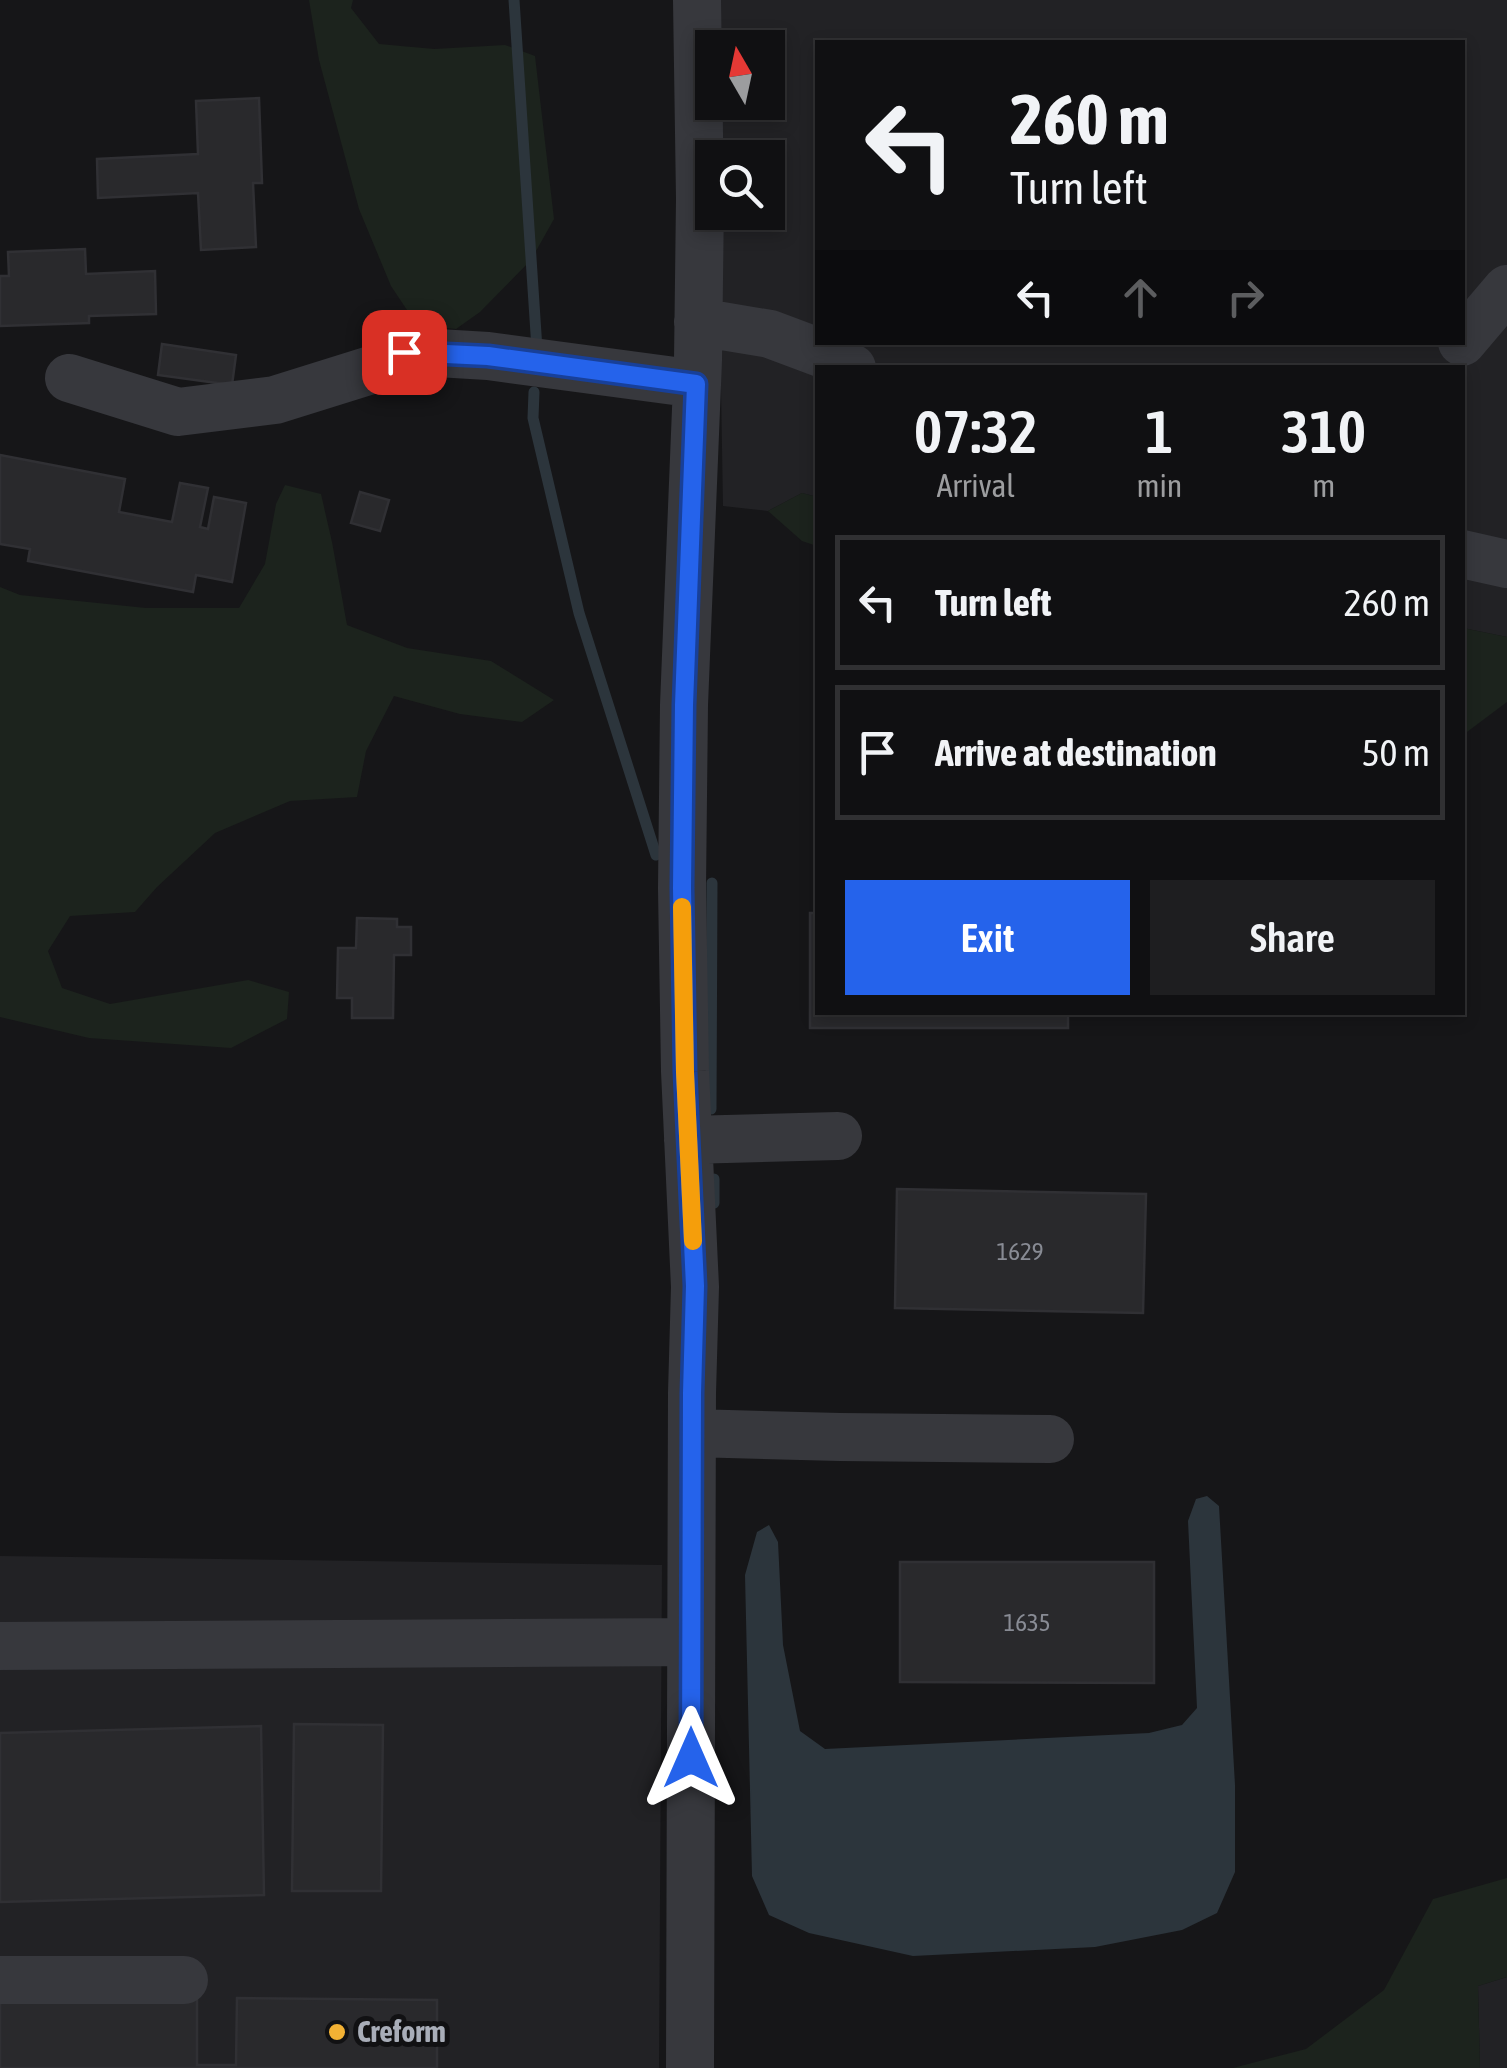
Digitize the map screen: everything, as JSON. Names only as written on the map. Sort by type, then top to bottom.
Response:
[{"type":"street","points":[[690,2068],[695,1286],[682,888],[684,688],[698,322],[697,0]]},
{"type":"street","points":[[1465,339],[1507,290]]},
{"type":"street","points":[[698,322],[770,334],[847,365]]},
{"type":"street","points":[[1443,365],[1460,345]]},
{"type":"street","points":[[69,378],[178,412],[275,400],[371,370],[404,352],[488,356],[696,384]]},
{"type":"street","points":[[1465,555],[1507,564]]},
{"type":"street","points":[[688,1140],[838,1136]]},
{"type":"street","points":[[692,1433],[1050,1438]]},
{"type":"street","points":[[0,1646],[692,1642]]},
{"type":"street","points":[[0,1980],[184,1980]]},
{"type":"shaded area","points":[[309,0],[353,0],[351,8],[379,44],[434,49],[505,45],[535,56],[554,219],[531,260],[480,312],[456,329],[417,325],[391,286],[359,209],[319,60]]},
{"type":"shaded area","points":[[715,0],[1507,0],[1507,637],[1465,628],[1465,365],[815,365],[815,496],[802,493],[768,511],[723,506],[718,230],[785,230],[785,140],[718,140],[717,120],[785,120],[785,30],[716,30]]},
{"type":"shaded area","points":[[285,485],[321,494],[347,625],[407,648],[491,661],[554,700],[522,722],[460,714],[394,696],[366,751],[357,797],[290,801],[215,833],[135,912],[70,916],[48,951],[62,988],[110,1004],[248,980],[289,992],[287,1019],[231,1048],[89,1038],[0,1017],[0,587],[20,595],[146,608],[239,608],[265,564],[276,504]]},
{"type":"shaded area","points":[[802,493],[815,496],[815,545],[802,541],[768,511]]},
{"type":"shaded area","points":[[1465,628],[1507,637],[1507,702],[1465,734]]},
{"type":"shaded area","points":[[1207,1496],[1219,1506],[1235,1785],[1235,1872],[1217,1913],[1182,1930],[1095,1947],[913,1956],[809,1933],[769,1915],[752,1876],[745,1575],[757,1532],[769,1525],[778,1542],[783,1645],[800,1731],[825,1749],[1149,1733],[1182,1725],[1197,1708],[1188,1521],[1196,1499]]},
{"type":"shaded area","points":[[0,1556],[662,1565],[659,2068],[0,2068]]},
{"type":"shaded area","points":[[1507,1878],[1507,1977],[1478,1986],[1480,2068],[1233,2068],[1306,2049],[1384,1990],[1433,1899]]},
{"type":"shaded area","points":[[1507,1977],[1507,2068],[1480,2068],[1478,1986]]},
{"type":"building","points":[[259,98],[262,183],[253,183],[256,247],[201,250],[198,193],[98,198],[97,159],[198,154],[196,101]]},
{"type":"building","points":[[85,249],[86,274],[155,271],[156,314],[89,316],[89,323],[0,326],[0,276],[9,276],[8,252]]},
{"type":"building","points":[[162,344],[236,355],[232,385],[158,375]]},
{"type":"building","points":[[0,455],[125,479],[119,512],[172,522],[180,483],[208,488],[200,527],[208,529],[214,497],[246,503],[232,582],[196,575],[193,592],[28,561],[30,549],[0,544]]},
{"type":"building","points":[[360,492],[389,500],[380,531],[351,523]]},
{"type":"building","points":[[810,913],[815,913],[815,1015],[1068,1015],[1068,1028],[810,1028]]},
{"type":"building","points":[[357,918],[397,919],[397,927],[411,927],[411,955],[394,955],[393,1018],[352,1018],[352,998],[337,998],[338,948],[356,948]]},
{"type":"building","points":[[897,1189],[1146,1194],[1143,1313],[895,1308]]},
{"type":"building","points":[[900,1562],[1154,1562],[1154,1683],[900,1682]]},
{"type":"building","points":[[294,1724],[383,1725],[381,1891],[292,1891]]},
{"type":"building","points":[[261,1726],[264,1895],[0,1902],[0,1733]]},
{"type":"building","name":"Creform","points":[[0,1990],[197,1991],[197,2065],[236,2065],[237,1998],[437,2000],[437,2068],[0,2068]]},
{"type":"waterway","points":[[514,0],[537,349]]},
{"type":"waterway","points":[[534,392],[533,418],[579,613],[656,855]]},
{"type":"waterway","points":[[711,1109],[712,883]]},
{"type":"waterway","points":[[714,1179],[714,1203]]},
{"type":"slow traffic","points":[[682,907],[693,1241]]},
{"type":"place","name":"Creform","points":[[337,2032]]},
{"type":"route","points":[[404,352],[488,356],[696,384],[684,705],[682,888],[685,1072],[695,1286],[691,1758]]}]
